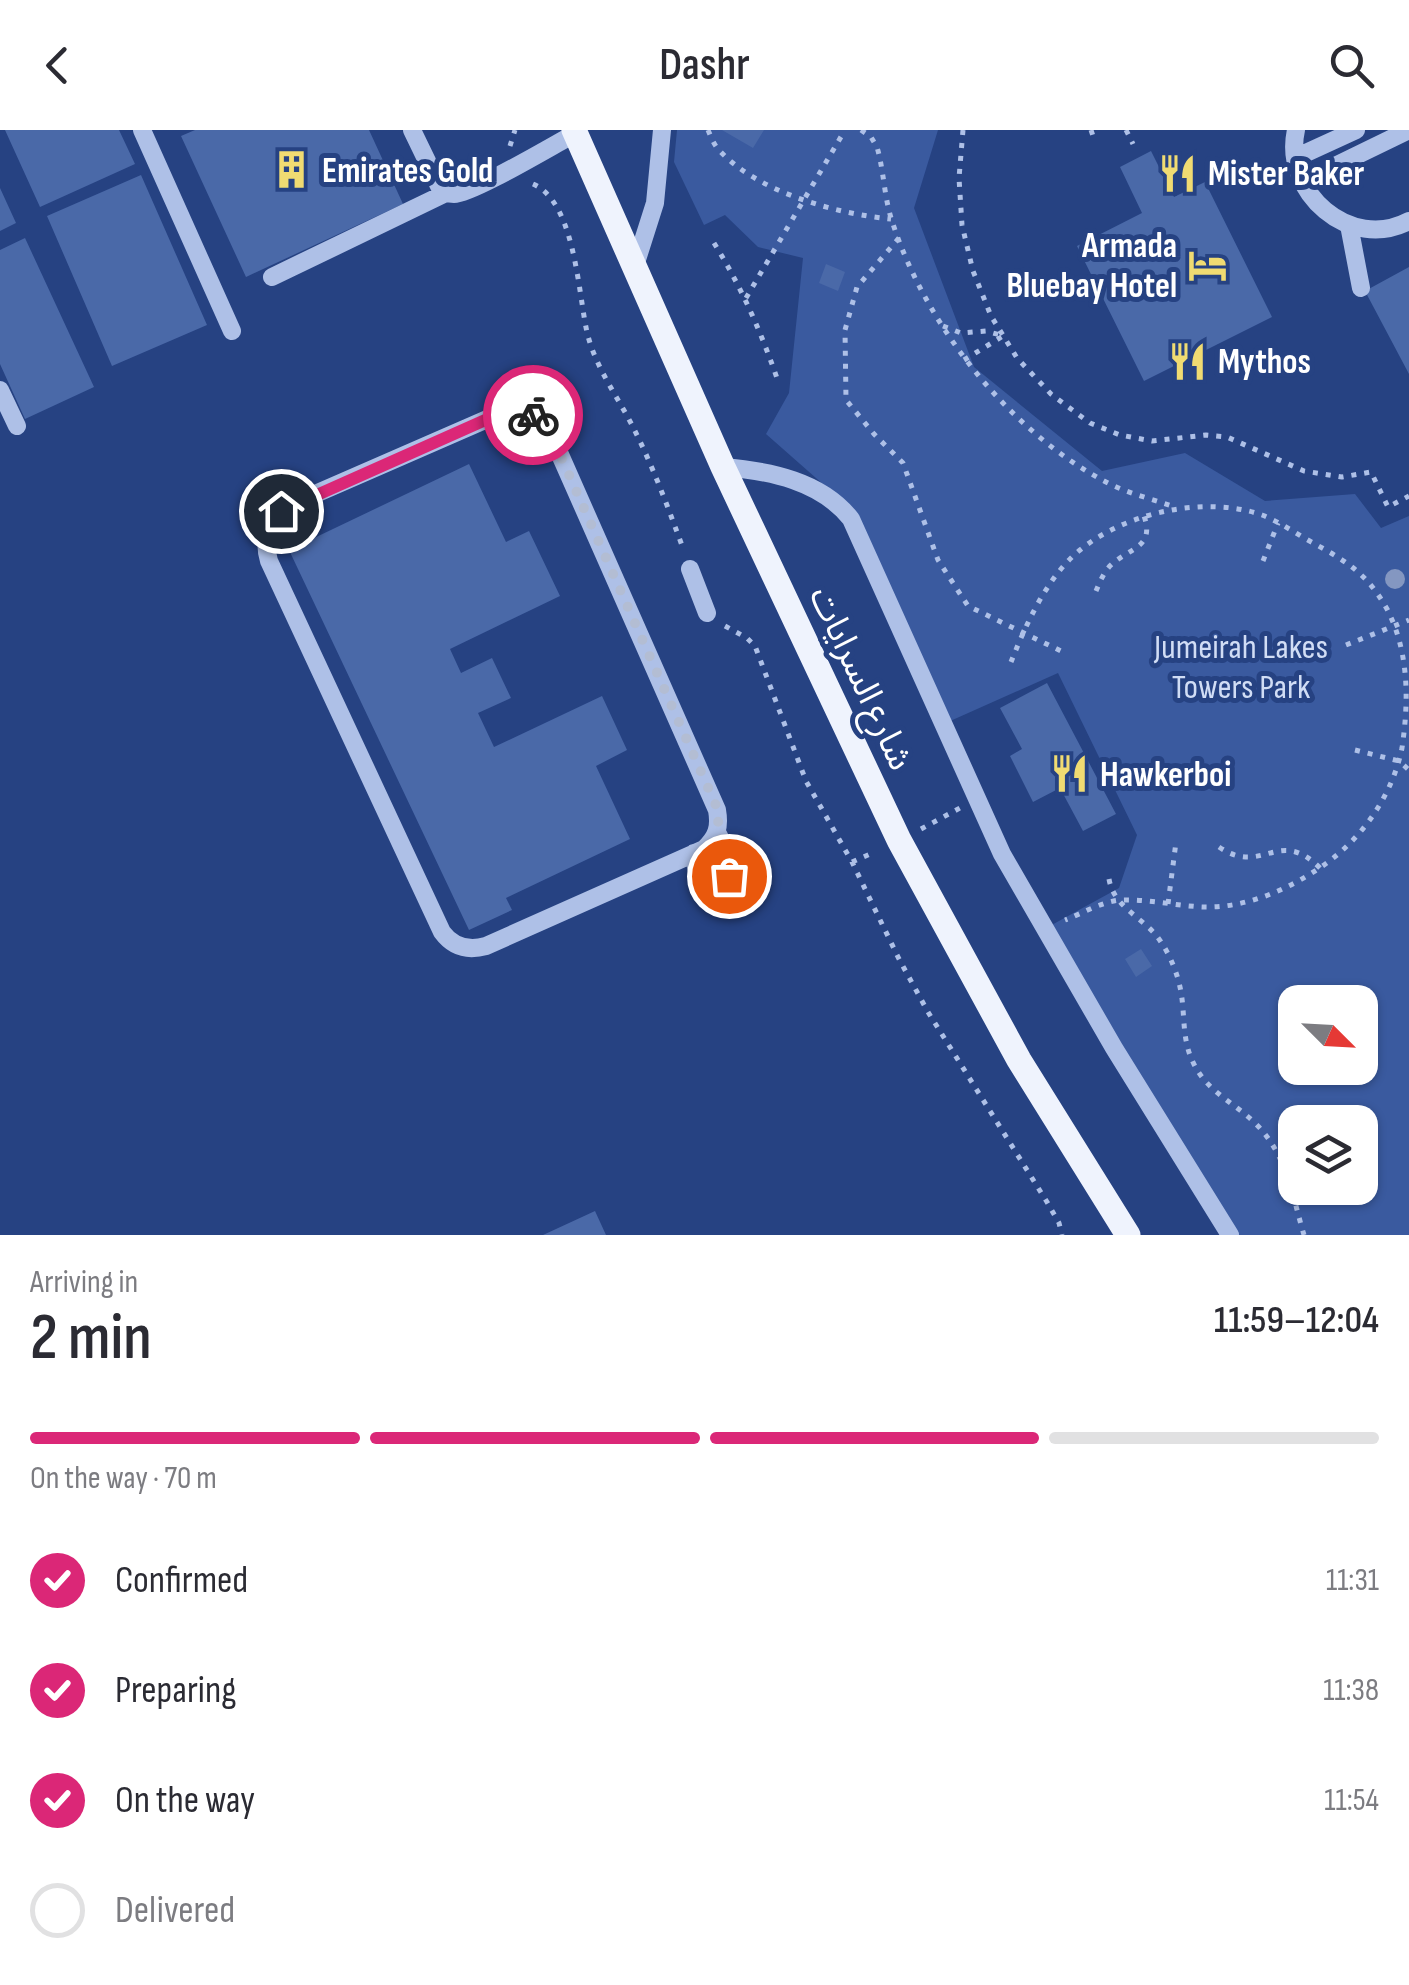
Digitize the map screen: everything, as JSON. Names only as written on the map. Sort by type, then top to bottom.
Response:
[{"type":"main road","name":"شارع السرايات","points":[[575,132],[723,467],[899,840],[1019,1060],[1128,1235]]},
{"type":"lane","points":[[142,130],[232,330]]},
{"type":"lane","points":[[412,130],[436,182],[446,193]]},
{"type":"lane","points":[[634,269],[655,203],[662,130]]},
{"type":"lane","points":[[1296,130],[1294,158],[1302,182],[1329,215],[1348,225],[1376,230],[1409,222]]},
{"type":"lane","points":[[1294,158],[1356,130]]},
{"type":"lane","points":[[1302,182],[1409,130]]},
{"type":"lane","points":[[272,277],[446,193],[461,193],[575,132]]},
{"type":"lane","points":[[1348,225],[1361,288]]},
{"type":"lane","points":[[0,390],[17,426]]},
{"type":"lane","points":[[694,853],[700,878],[707,884],[715,885],[729,876],[731,868],[717,832],[718,810],[544,422],[523,412],[501,413],[290,506],[274,519],[266,540],[269,561],[448,940],[466,948],[486,946],[694,853],[712,842],[717,832]]},
{"type":"lane","points":[[723,467],[752,469],[802,483],[839,504],[851,519],[1002,854],[1114,1048],[1230,1235]]},
{"type":"lane","points":[[690,569],[707,612]]},
{"type":"path","points":[[515,130],[510,145],[525,181],[544,189],[555,204],[573,248],[588,335],[596,357],[646,455],[690,569]]},
{"type":"path","points":[[708,130],[717,148],[762,182],[844,212],[891,220]]},
{"type":"path","points":[[746,298],[845,130]]},
{"type":"path","points":[[861,130],[877,147],[891,220],[920,290],[964,360],[1050,446],[1105,482],[1178,508]]},
{"type":"path","points":[[963,130],[959,178],[962,225],[973,271],[1003,336],[1017,358],[1051,394],[1090,423],[1120,436],[1152,440],[1227,437],[1304,472],[1342,477],[1371,472],[1388,507],[1409,496]]},
{"type":"path","points":[[1091,130],[1094,139]]},
{"type":"path","points":[[1126,130],[1133,144]]},
{"type":"path","points":[[899,238],[857,287],[845,330],[846,400],[903,463],[938,560],[968,606],[1063,652]]},
{"type":"path","points":[[714,242],[746,298],[780,384]]},
{"type":"path","points":[[942,325],[961,333],[986,331],[1003,336]]},
{"type":"path","points":[[964,360],[1003,336]]},
{"type":"path","points":[[1011,662],[1045,593],[1070,558],[1104,532],[1178,508],[1223,508],[1261,515],[1348,562],[1369,582],[1396,626],[1409,674],[1408,718],[1387,793],[1369,821],[1320,868],[1286,888],[1248,901],[1208,907],[1118,900],[1065,920]]},
{"type":"path","points":[[1096,592],[1113,563],[1145,538],[1148,525],[1144,516]]},
{"type":"path","points":[[1262,561],[1278,523]]},
{"type":"path","points":[[707,612],[754,646],[806,781],[928,1012],[1047,1202],[1062,1235]]},
{"type":"path","points":[[1346,646],[1409,620]]},
{"type":"path","points":[[1354,750],[1399,761],[1409,770]]},
{"type":"path","points":[[1168,904],[1176,842]]},
{"type":"path","points":[[1219,847],[1228,854],[1252,858],[1280,850],[1298,850],[1320,868]]},
{"type":"path","points":[[1109,879],[1118,900],[1160,939],[1173,964],[1184,1038],[1204,1081],[1258,1126],[1285,1166],[1304,1235]]},
{"type":"green space","name":"Jumeirah Lakes Towers Park","points":[[677,130],[938,130],[914,208],[974,367],[1102,471],[1185,453],[1265,501],[1355,494],[1381,528],[1409,516],[1409,1235],[1230,1235],[1048,927],[1119,888],[1137,835],[1058,673],[939,726],[833,493],[766,434],[789,393],[803,258],[758,247],[725,215],[704,225],[674,162]]},
{"type":"building","points":[[5,130],[119,130],[135,164],[40,207]]},
{"type":"building","name":"Emirates Gold","points":[[195,130],[369,130],[403,204],[246,277],[181,136]]},
{"type":"building","points":[[722,130],[764,130],[753,148]]},
{"type":"building","points":[[1151,151],[1174,197],[1205,182],[1272,317],[1144,381],[1077,246],[1142,213],[1120,167]]},
{"type":"building","points":[[141,175],[207,325],[112,366],[47,216]]},
{"type":"building","points":[[0,188],[16,223],[0,231]]},
{"type":"building","points":[[25,238],[94,387],[25,419],[0,364],[0,250]]},
{"type":"building","points":[[826,264],[845,272],[838,291],[819,283]]},
{"type":"building","points":[[1409,267],[1409,374],[1365,291]]},
{"type":"building","points":[[469,464],[506,542],[529,531],[560,596],[450,649],[461,673],[492,658],[511,698],[478,713],[494,747],[602,696],[627,750],[596,766],[630,839],[506,898],[512,910],[469,930],[289,550]]},
{"type":"building","points":[[1047,683],[1116,814],[1083,831],[1060,788],[1033,802],[1010,756],[1022,749],[1000,708]]},
{"type":"building","points":[[1141,949],[1152,966],[1136,977],[1125,959]]},
{"type":"building","points":[[595,1211],[606,1235],[543,1235]]},
{"type":"way so far","points":[[533,415],[550,432],[718,810],[717,832],[730,860],[729,876]]},
{"type":"place","name":"Emirates Gold","points":[[292,170]]},
{"type":"place","name":"Mister Baker","points":[[1178,173]]},
{"type":"place","name":"Armada Bluebay Hotel","points":[[1207,265]]},
{"type":"place","name":"Mythos","points":[[1188,361]]},
{"type":"place","name":"Hawkerboi","points":[[1070,774]]},
{"type":"route","points":[[281,511],[501,413],[533,415]]}]
